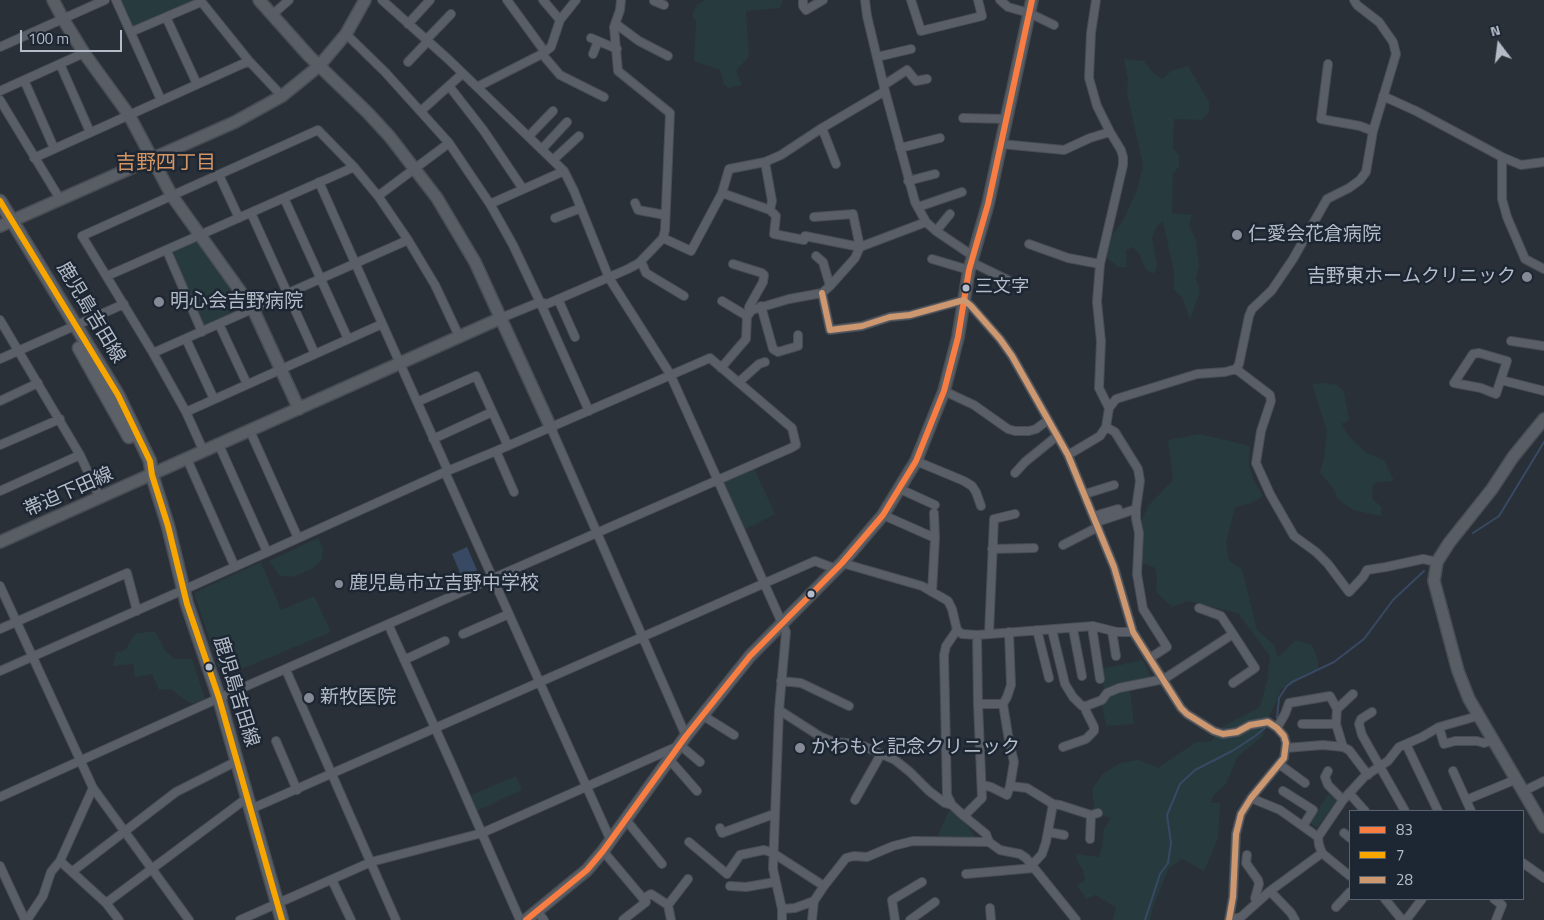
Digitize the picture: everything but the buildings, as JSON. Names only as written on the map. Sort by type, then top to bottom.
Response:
[{"type":"main road","name":"鹿児島吉田線","points":[[0,201],[4,222],[71,327],[143,464],[152,475],[168,526],[184,590],[219,698],[282,920]]},
{"type":"street","points":[[53,0],[84,53],[130,114],[172,196],[254,309],[299,409]]},
{"type":"street","points":[[0,47],[105,0]]},
{"type":"street","points":[[116,0],[161,100]]},
{"type":"street","points":[[259,0],[319,66],[368,113],[416,169],[454,224],[475,262],[551,428],[642,636],[682,742],[700,762]]},
{"type":"street","points":[[272,15],[289,0]]},
{"type":"street","points":[[4,222],[235,122],[282,96],[319,66],[346,34],[365,0]]},
{"type":"street","points":[[382,0],[477,87],[564,171],[609,278],[670,374],[786,632],[779,710],[773,853],[775,882],[782,909],[782,920]]},
{"type":"street","points":[[408,24],[430,0]]},
{"type":"street","points":[[507,0],[560,75],[604,97]]},
{"type":"street","points":[[543,0],[560,20]]},
{"type":"street","points":[[477,87],[551,47],[560,20],[576,0]]},
{"type":"street","points":[[501,318],[540,302],[547,304],[628,269],[641,260],[663,238],[666,215],[670,112],[618,71],[615,38],[621,0]]},
{"type":"street","points":[[655,0],[654,2],[664,5]]},
{"type":"street","points":[[803,0],[802,6],[806,10],[823,0]]},
{"type":"street","points":[[865,0],[884,88],[908,181],[918,207],[926,222],[971,263],[1010,281]]},
{"type":"street","points":[[912,0],[921,32],[982,16],[978,0]]},
{"type":"street","points":[[1000,0],[1008,7],[1029,13],[1054,25]]},
{"type":"street","points":[[526,920],[540,916],[603,852],[669,758],[702,715],[750,656],[839,566],[883,515],[916,461],[944,391],[958,337],[971,263],[988,204],[1032,0]]},
{"type":"street","points":[[1096,0],[1090,33],[1089,78],[1097,106],[1121,150],[1123,165],[1105,237],[1100,264],[1097,302],[1101,341],[1099,388],[1109,408]]},
{"type":"street","points":[[1068,455],[1100,436],[1106,427],[1109,408],[1116,399],[1197,374],[1225,372],[1236,369],[1239,364],[1252,309],[1272,290],[1293,259],[1327,199],[1349,188],[1360,180],[1366,172],[1373,131],[1396,54],[1393,42],[1379,22],[1357,5],[1354,0]]},
{"type":"street","points":[[131,32],[200,1],[249,61],[282,96]]},
{"type":"street","points":[[408,62],[451,14]]},
{"type":"street","points":[[166,17],[197,84]]},
{"type":"street","points":[[616,24],[639,41],[668,56]]},
{"type":"street","points":[[346,34],[421,111],[448,143],[490,204],[513,245],[589,411]]},
{"type":"street","points":[[593,54],[595,40],[617,49]]},
{"type":"street","points":[[877,57],[911,49]]},
{"type":"street","points":[[0,91],[84,53]]},
{"type":"street","points":[[34,158],[249,61]]},
{"type":"street","points":[[60,64],[90,132]]},
{"type":"street","points":[[1328,64],[1321,119],[1360,126],[1373,131]]},
{"type":"street","points":[[663,238],[691,251],[722,193],[729,169],[765,162],[781,154],[884,88],[907,70],[916,81],[927,79]]},
{"type":"street","points":[[421,111],[462,74]]},
{"type":"street","points":[[24,80],[54,148]]},
{"type":"street","points":[[448,86],[484,131],[523,189]]},
{"type":"street","points":[[1383,96],[1521,165],[1544,162]]},
{"type":"street","points":[[0,100],[60,199]]},
{"type":"street","points":[[529,136],[553,111]]},
{"type":"street","points":[[963,118],[1006,119]]},
{"type":"street","points":[[542,149],[567,122]]},
{"type":"street","points":[[822,128],[836,164]]},
{"type":"street","points":[[204,452],[186,412],[153,353],[82,236],[318,130],[354,167],[378,196],[408,240],[434,285],[459,336]]},
{"type":"street","points":[[1001,144],[1064,150],[1090,138],[1110,132]]},
{"type":"street","points":[[553,160],[579,136]]},
{"type":"street","points":[[900,148],[940,138]]},
{"type":"street","points":[[378,196],[448,143]]},
{"type":"street","points":[[1502,157],[1502,200],[1507,217],[1525,259],[1544,269]]},
{"type":"street","points":[[765,162],[772,201],[770,210]]},
{"type":"street","points":[[107,276],[354,167]]},
{"type":"street","points":[[490,204],[564,171]]},
{"type":"street","points":[[908,181],[935,174]]},
{"type":"street","points":[[219,175],[239,218]]},
{"type":"street","points":[[319,182],[539,683],[611,841]]},
{"type":"street","points":[[918,207],[962,192]]},
{"type":"street","points":[[722,193],[770,210],[776,216],[774,234],[804,240],[805,236],[860,247],[926,222]]},
{"type":"street","points":[[284,198],[348,339]]},
{"type":"street","points":[[635,203],[638,210],[666,215]]},
{"type":"street","points":[[555,218],[581,208]]},
{"type":"street","points":[[251,213],[315,354]]},
{"type":"street","points":[[748,315],[752,310],[761,306],[822,293],[855,258],[860,247],[853,214],[814,218]]},
{"type":"street","points":[[936,232],[950,214]]},
{"type":"street","points":[[153,353],[408,240]]},
{"type":"street","points":[[1029,244],[1068,258],[1100,264]]},
{"type":"street","points":[[167,251],[202,332]]},
{"type":"street","points":[[816,256],[823,262],[830,286]]},
{"type":"street","points":[[932,259],[971,263]]},
{"type":"street","points":[[641,260],[646,273],[684,296]]},
{"type":"street","points":[[721,368],[746,339],[749,307],[764,275],[733,264]]},
{"type":"street","points":[[822,293],[830,330],[862,326],[890,317],[910,316],[964,300]]},
{"type":"street","points":[[558,299],[575,337]]},
{"type":"street","points":[[964,300],[1000,339],[1012,356],[1068,455],[1114,567],[1133,632],[1181,708],[1214,731],[1223,734],[1230,734],[1258,722],[1268,722],[1284,736],[1286,748],[1284,758],[1251,798],[1241,814],[1236,834],[1233,897],[1229,920],[1241,916],[1270,891],[1322,853]]},
{"type":"street","points":[[722,301],[748,315]]},
{"type":"street","points":[[0,359],[124,304]]},
{"type":"street","points":[[761,306],[772,349],[778,352],[798,346],[798,335]]},
{"type":"street","name":"帯迫下田線","points":[[0,542],[501,318]]},
{"type":"street","points":[[0,320],[60,419],[80,455],[100,498]]},
{"type":"street","points":[[219,324],[247,384]]},
{"type":"street","points":[[186,412],[382,324]]},
{"type":"street","points":[[186,339],[214,399]]},
{"type":"street","points":[[1511,341],[1544,346]]},
{"type":"street","points":[[1479,353],[1507,361],[1501,380],[1496,394],[1481,388],[1454,383],[1473,354],[1479,353]]},
{"type":"street","points":[[0,671],[447,472],[710,358],[792,428],[796,445],[597,534],[219,698],[0,797]]},
{"type":"street","points":[[738,382],[759,364],[766,362]]},
{"type":"street","points":[[1236,369],[1270,395],[1271,401],[1261,431],[1256,463],[1270,494],[1294,536],[1316,552],[1328,564],[1348,592],[1363,577],[1367,570],[1424,559],[1436,562]]},
{"type":"street","points":[[417,402],[476,376],[508,446]]},
{"type":"street","points":[[1501,380],[1544,391]]},
{"type":"street","points":[[0,400],[38,384]]},
{"type":"street","points":[[944,391],[974,405],[1008,429],[1014,431],[1036,429],[1048,420]]},
{"type":"street","points":[[433,439],[492,412]]},
{"type":"street","points":[[0,446],[60,419]]},
{"type":"street","points":[[1544,419],[1513,457],[1492,489],[1436,562],[1434,581],[1464,687],[1478,716],[1544,827]]},
{"type":"street","points":[[1106,427],[1114,432],[1140,474],[1136,509],[1139,533],[1137,574],[1144,609],[1167,647],[1150,658]]},
{"type":"street","points":[[250,431],[298,538]]},
{"type":"street","points":[[1015,473],[1025,462],[1057,436]]},
{"type":"street","points":[[219,445],[267,552]]},
{"type":"street","points":[[496,451],[514,492]]},
{"type":"street","points":[[0,491],[80,455]]},
{"type":"street","points":[[187,459],[235,567]]},
{"type":"street","points":[[916,461],[972,486],[981,506]]},
{"type":"street","points":[[1085,494],[1114,484]]},
{"type":"street","points":[[900,489],[934,509],[935,538],[932,592]]},
{"type":"street","points":[[1063,545],[1118,509]]},
{"type":"street","points":[[1096,522],[1136,509]]},
{"type":"street","points":[[989,634],[994,519],[1015,514]]},
{"type":"street","points":[[883,515],[935,538]]},
{"type":"street","points":[[992,549],[1034,548]]},
{"type":"street","points":[[106,903],[249,803],[297,790],[815,561],[907,580],[922,586],[948,601],[957,630],[962,634],[977,635],[1073,629],[1092,626],[1133,632]]},
{"type":"street","points":[[0,629],[127,573],[137,611]]},
{"type":"street","points":[[0,588],[93,788],[189,920]]},
{"type":"street","points":[[1199,608],[1221,616],[1255,668],[1233,683]]},
{"type":"street","points":[[463,634],[509,614]]},
{"type":"street","points":[[388,624],[520,920]]},
{"type":"street","points":[[1092,626],[1100,679]]},
{"type":"street","points":[[1073,629],[1082,676]]},
{"type":"street","points":[[957,630],[946,646],[944,655],[947,795],[952,805],[986,834],[989,842],[1000,850],[1020,854],[1026,858],[1076,920]]},
{"type":"street","points":[[1037,630],[1050,678]]},
{"type":"street","points":[[1052,630],[1065,684],[1082,706],[1102,700],[1107,693],[1119,688],[1164,679],[1233,634]]},
{"type":"street","points":[[1112,630],[1116,656]]},
{"type":"street","points":[[982,785],[1007,795],[1010,786],[1014,762],[1008,741],[1003,704],[1011,685],[1009,632]]},
{"type":"street","points":[[964,816],[982,798],[977,635]]},
{"type":"street","points":[[404,660],[445,641]]},
{"type":"street","points":[[286,670],[396,920]]},
{"type":"street","points":[[781,681],[801,683],[849,706]]},
{"type":"street","points":[[1336,709],[1353,694]]},
{"type":"street","points":[[1277,728],[1289,703],[1330,696],[1336,709],[1336,724],[1343,747]]},
{"type":"street","points":[[978,704],[1003,704]]},
{"type":"street","points":[[1063,747],[1086,739],[1094,731],[1086,711],[1086,706]]},
{"type":"street","points":[[779,710],[821,737],[834,742],[855,743],[895,760],[929,791],[945,803],[952,805]]},
{"type":"street","points":[[1372,712],[1361,719],[1359,724],[1362,735],[1404,810]]},
{"type":"street","points":[[702,715],[734,734]]},
{"type":"street","points":[[1349,873],[1322,853],[1318,837],[1343,800],[1368,774],[1388,761],[1399,748],[1422,738],[1439,727],[1478,716]]},
{"type":"street","points":[[1302,724],[1336,724]]},
{"type":"street","points":[[1439,727],[1444,744],[1455,741],[1477,741],[1484,743],[1492,740]]},
{"type":"street","points":[[276,741],[297,790]]},
{"type":"street","points":[[240,920],[371,862],[482,833],[682,742]]},
{"type":"street","points":[[1406,744],[1438,810]]},
{"type":"street","points":[[1286,748],[1306,745],[1343,747],[1349,750],[1368,774]]},
{"type":"street","points":[[855,800],[881,754]]},
{"type":"street","points":[[669,758],[697,791]]},
{"type":"street","points":[[72,872],[176,792],[237,761]]},
{"type":"street","points":[[1279,764],[1305,783]]},
{"type":"street","points":[[1453,770],[1471,810]]},
{"type":"street","points":[[1328,771],[1325,777],[1328,785],[1343,800]]},
{"type":"street","points":[[1466,800],[1517,779]]},
{"type":"street","points":[[1524,791],[1544,781]]},
{"type":"street","points":[[1010,786],[1027,788],[1053,804],[1060,804],[1095,814],[1090,839]]},
{"type":"street","points":[[0,866],[26,920],[43,896],[51,872],[60,861],[93,788]]},
{"type":"street","points":[[1283,790],[1313,810],[1303,826]]},
{"type":"street","points":[[1349,793],[1363,810]]},
{"type":"street","points":[[1251,798],[1280,810],[1318,837]]},
{"type":"street","points":[[966,874],[1033,866],[1042,854],[1053,804]]},
{"type":"street","points":[[720,828],[722,833],[774,814]]},
{"type":"street","points":[[626,820],[662,864]]},
{"type":"street","points":[[1048,832],[1064,835]]},
{"type":"street","points":[[812,920],[814,901],[846,858],[854,856],[867,857],[892,846],[913,841],[989,842]]},
{"type":"street","points":[[689,842],[726,874],[740,855],[764,850],[773,853],[824,886]]},
{"type":"street","points":[[603,852],[646,902],[626,919]]},
{"type":"street","points":[[1247,855],[1246,863],[1259,884],[1255,898],[1257,902]]},
{"type":"street","points":[[60,861],[106,903],[119,920]]},
{"type":"street","points":[[1524,865],[1544,878]]},
{"type":"street","points":[[668,905],[688,879]]},
{"type":"street","points":[[332,880],[351,920]]},
{"type":"street","points":[[730,886],[746,887],[775,882]]},
{"type":"street","points":[[895,920],[892,900],[922,882]]},
{"type":"street","points":[[1270,891],[1291,913],[1295,920]]},
{"type":"street","points":[[1336,907],[1349,893]]},
{"type":"street","points":[[643,899],[651,894],[668,905],[671,920]]},
{"type":"street","points":[[1386,900],[1397,918]]},
{"type":"street","points":[[1406,920],[1421,900]]},
{"type":"street","points":[[1495,900],[1502,905],[1496,920]]},
{"type":"street","points":[[782,909],[794,908],[814,901]]},
{"type":"street","points":[[910,920],[934,902]]},
{"type":"street","points":[[990,908],[991,920]]},
{"type":"green space","points":[[120,0],[193,0],[193,2],[134,27]]},
{"type":"green space","points":[[705,0],[783,0],[780,8],[746,11],[749,56],[736,71],[742,85],[728,88],[724,84],[720,70],[694,61],[696,21],[692,16],[697,5]]},
{"type":"green space","points":[[1124,59],[1144,61],[1152,72],[1162,79],[1171,71],[1188,66],[1209,102],[1209,112],[1202,120],[1174,119],[1173,149],[1179,155],[1179,166],[1173,174],[1172,213],[1192,215],[1189,226],[1196,240],[1199,265],[1196,279],[1200,291],[1190,320],[1183,299],[1174,289],[1174,272],[1163,221],[1157,226],[1152,237],[1157,266],[1153,274],[1146,270],[1138,252],[1132,247],[1126,250],[1127,267],[1118,267],[1106,257],[1108,241],[1123,221],[1137,190],[1143,165],[1127,93],[1128,79]]},
{"type":"green space","points":[[196,241],[199,242],[245,306],[244,310],[205,327],[202,325],[172,257],[175,250]]},
{"type":"green space","points":[[1312,384],[1337,385],[1344,392],[1349,420],[1341,424],[1350,438],[1367,453],[1384,460],[1394,481],[1376,482],[1373,486],[1372,499],[1381,506],[1381,516],[1353,510],[1337,498],[1335,491],[1320,472],[1324,458],[1327,431]]},
{"type":"green space","points":[[1200,434],[1250,446],[1249,465],[1253,479],[1263,496],[1252,503],[1235,507],[1226,543],[1229,561],[1242,569],[1257,630],[1274,645],[1278,657],[1296,640],[1312,645],[1318,660],[1318,669],[1301,676],[1292,685],[1281,689],[1266,721],[1263,736],[1237,757],[1226,784],[1213,796],[1211,803],[1220,803],[1218,838],[1204,871],[1182,859],[1169,868],[1153,907],[1150,920],[1113,920],[1116,907],[1095,895],[1086,899],[1077,886],[1085,880],[1083,870],[1076,859],[1077,854],[1099,857],[1104,829],[1111,818],[1091,812],[1094,807],[1092,789],[1102,775],[1120,763],[1139,760],[1158,768],[1196,742],[1212,741],[1220,728],[1260,707],[1267,681],[1270,656],[1238,613],[1188,601],[1172,607],[1156,592],[1155,568],[1141,562],[1141,521],[1149,505],[1173,480],[1168,440]]},
{"type":"green space","points":[[753,466],[775,514],[744,530],[722,481]]},
{"type":"green space","points":[[318,538],[323,549],[322,560],[312,569],[292,577],[280,576],[269,561]]},
{"type":"green space","points":[[261,562],[281,610],[314,596],[331,632],[222,677],[194,593]]},
{"type":"green space","points":[[155,631],[166,652],[175,659],[192,659],[205,699],[193,704],[171,689],[159,690],[152,674],[135,677],[133,664],[113,666],[116,653],[126,649],[135,634]]},
{"type":"green space","points":[[1143,660],[1151,678],[1126,682],[1104,690],[1101,669]]},
{"type":"green space","points":[[1130,689],[1134,724],[1106,726],[1101,699]]},
{"type":"green space","points":[[516,776],[522,790],[474,812],[467,797]]},
{"type":"green space","points":[[1328,794],[1337,800],[1317,828],[1310,823]]},
{"type":"green space","points":[[949,811],[959,812],[975,837],[937,837]]},
{"type":"water","points":[[467,547],[477,570],[462,577],[452,554]]},
{"type":"waterway","points":[[1473,533],[1499,516],[1544,442]]},
{"type":"waterway","points":[[1277,718],[1279,698],[1287,686],[1334,662],[1364,639],[1393,600],[1424,571]]},
{"type":"waterway","points":[[1145,920],[1160,874],[1168,863],[1171,843],[1167,815],[1180,784],[1195,770],[1234,750],[1265,728]]},
{"type":"transit line","name":"83","points":[[526,920],[587,870],[603,851],[686,736],[750,656],[842,563],[883,515],[916,461],[944,391],[958,337],[969,270],[988,204],[1032,0]]},
{"type":"transit line","name":"7","points":[[0,201],[118,395],[150,461],[152,475],[168,526],[187,604],[219,698],[282,920]]},
{"type":"transit line","name":"28","points":[[822,293],[830,330],[862,326],[890,317],[910,315],[964,300],[971,306],[1000,339],[1012,356],[1068,455],[1114,567],[1133,632],[1181,708],[1214,731],[1223,734],[1237,732],[1250,725],[1268,722],[1284,736],[1286,743],[1284,758],[1251,798],[1241,814],[1236,834],[1233,897],[1229,920]]},
{"type":"place","name":"仁愛会花倉病院","points":[[1237,235]]},
{"type":"place","name":"吉野東ホームクリニック","points":[[1527,277]]},
{"type":"place","name":"三文字","points":[[966,288]]},
{"type":"place","name":"明心会吉野病院","points":[[159,302]]},
{"type":"place","name":"鹿児島市立吉野中学校","points":[[339,584]]},
{"type":"place","name":"新牧医院","points":[[309,698]]},
{"type":"place","name":"かわもと記念クリニック","points":[[800,748]]},
{"type":"district","name":"吉野四丁目","points":[[166,164]]}]
